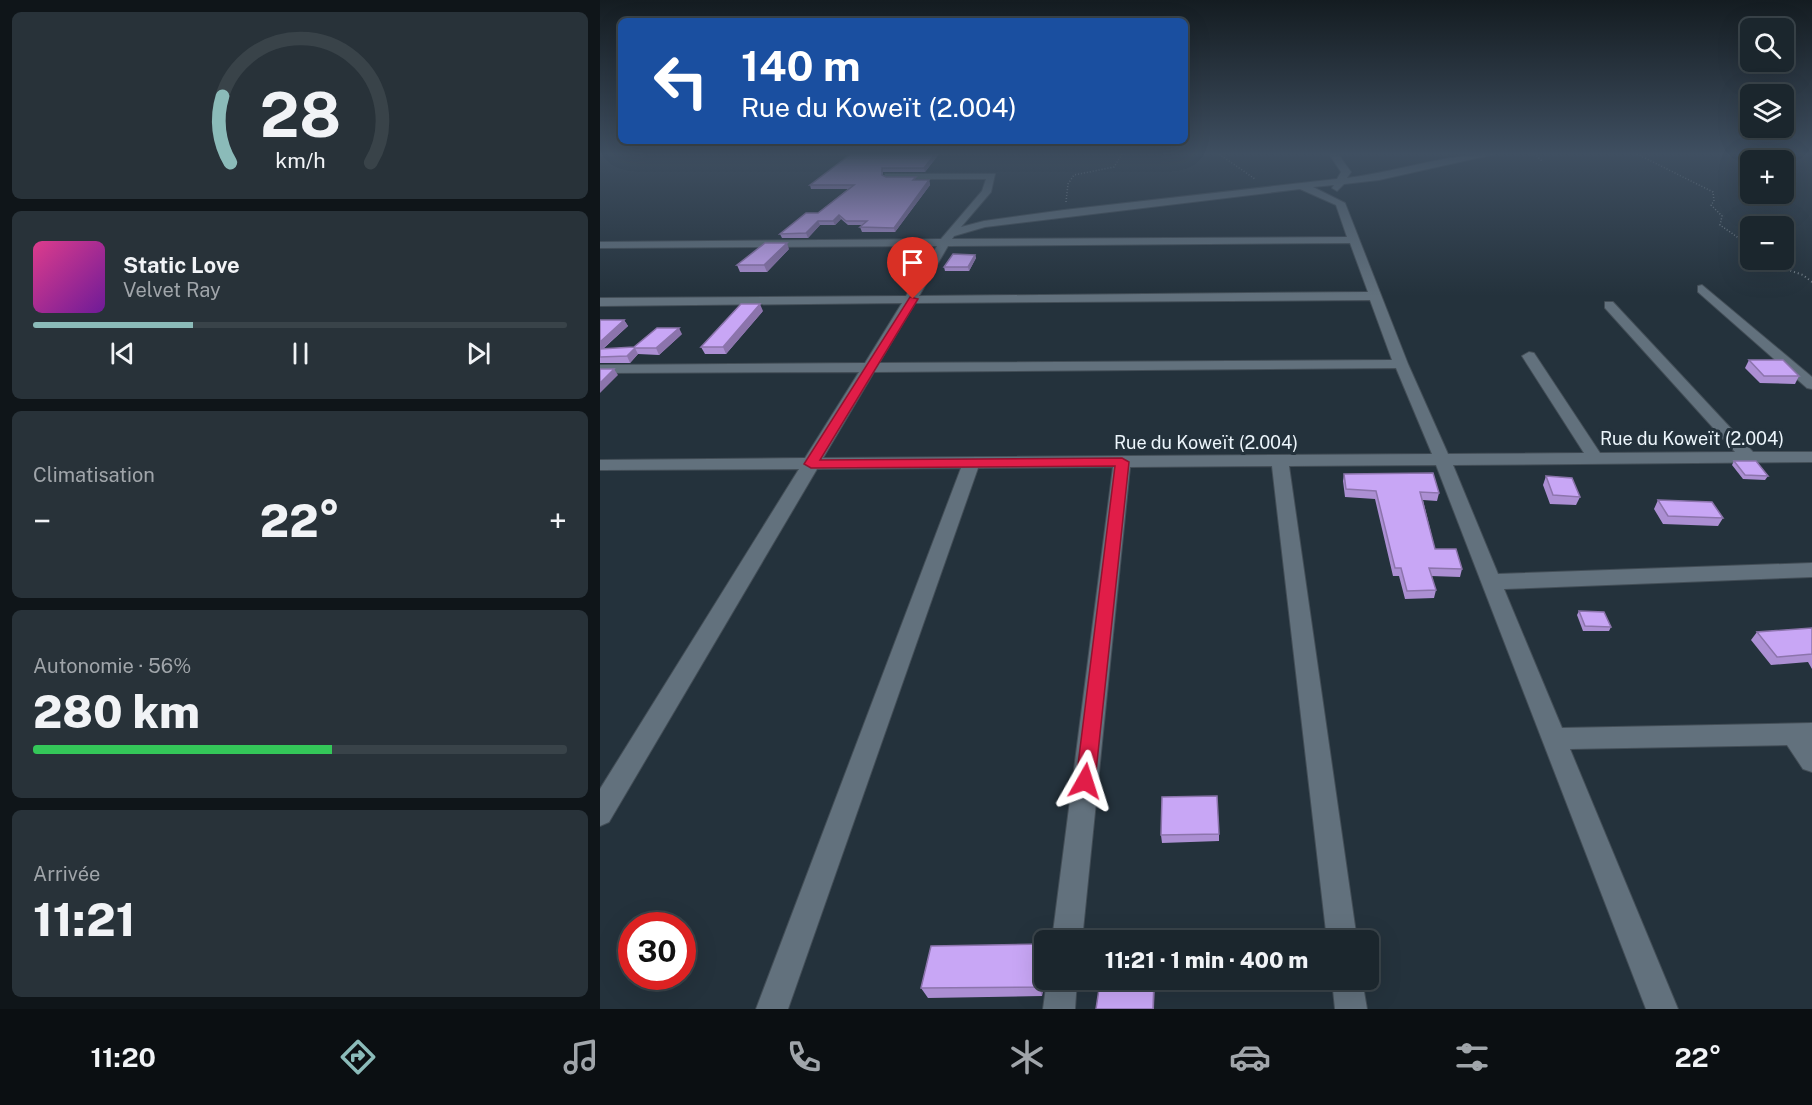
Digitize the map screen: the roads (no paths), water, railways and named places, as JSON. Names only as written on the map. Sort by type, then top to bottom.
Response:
[{"type":"street","points":[[600,813],[948,238],[978,201]]},
{"type":"street","points":[[948,238],[984,224],[1170,201]]},
{"type":"street","points":[[1337,201],[1355,240],[1401,364],[1442,459],[1662,1009]]},
{"type":"street","points":[[600,245],[909,243],[948,238],[1355,240]]},
{"type":"street","points":[[1702,289],[1812,386]]},
{"type":"street","points":[[600,302],[1377,296]]},
{"type":"street","points":[[1609,305],[1748,457]]},
{"type":"street","points":[[1529,356],[1595,458]]},
{"type":"street","points":[[600,369],[1401,364]]},
{"type":"street","name":"Rue du Koweït (2.004)","points":[[602,468],[811,464],[1812,457]]},
{"type":"street","points":[[1280,460],[1341,930]]},
{"type":"street","points":[[1068,930],[1122,462]]},
{"type":"street","points":[[772,1009],[971,463]]},
{"type":"street","points":[[1491,582],[1812,570]]},
{"type":"street","points":[[1554,739],[1803,735],[1812,761]]},
{"type":"street","points":[[1059,1009],[1061,990]]},
{"type":"street","points":[[1348,990],[1351,1009]]}]
